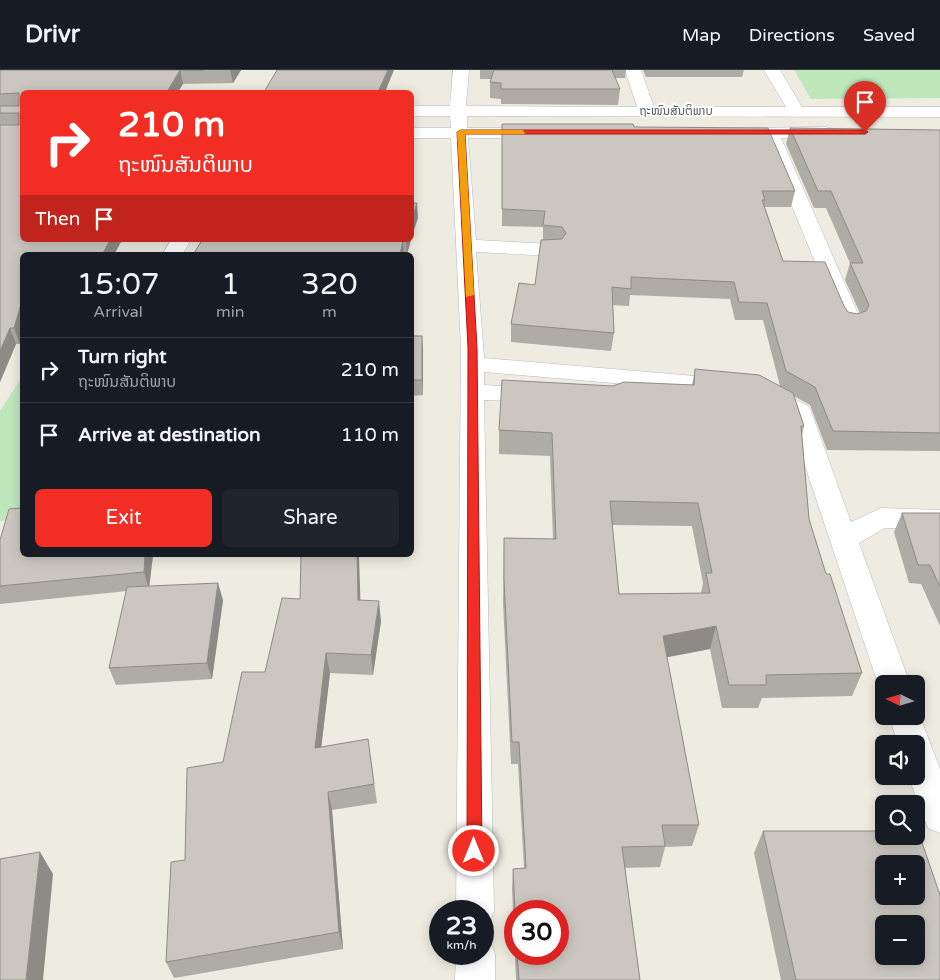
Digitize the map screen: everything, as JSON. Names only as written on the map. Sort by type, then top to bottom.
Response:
[{"type":"street","points":[[461,70],[459,122],[472,364],[474,900]]},
{"type":"street","points":[[633,70],[647,111]]},
{"type":"street","points":[[772,70],[798,112]]},
{"type":"street","name":"ຖະໜົນສັນຕິພາບ","points":[[414,132],[459,122],[647,111],[940,112]]},
{"type":"street","name":"ຖະໜົນສັນຕິພາບ","points":[[414,112],[459,122],[561,133]]},
{"type":"street","name":"ຖະໜົນສັນຕິພາບ","points":[[721,133],[840,132]]},
{"type":"street","points":[[771,133],[851,323]]},
{"type":"street","points":[[467,246],[553,250]]},
{"type":"street","points":[[472,364],[755,388],[799,411],[891,675]]},
{"type":"street","points":[[472,392],[562,397]]},
{"type":"street","points":[[843,539],[881,518],[940,520]]},
{"type":"street","points":[[925,774],[940,817]]},
{"type":"street","points":[[475,965],[475,980]]},
{"type":"green space","points":[[794,70],[940,70],[940,98],[811,99]]},
{"type":"green space","points":[[20,380],[20,519],[0,521],[0,411]]},
{"type":"building","points":[[0,70],[180,70],[168,90],[20,90],[20,242],[109,242],[104,252],[20,252],[20,308],[14,328],[10,328],[0,351],[0,125],[19,125],[19,113],[0,113],[0,106],[19,106],[19,93],[0,94]]},
{"type":"building","points":[[277,70],[388,70],[379,90],[265,90]]},
{"type":"building","points":[[494,70],[612,70],[620,89],[501,89],[501,83],[490,82]]},
{"type":"building","points":[[502,124],[633,124],[634,127],[768,128],[795,191],[762,191],[765,200],[762,200],[783,261],[825,262],[844,306],[848,312],[857,314],[866,311],[869,305],[850,263],[863,263],[831,191],[818,191],[790,128],[940,130],[940,433],[833,431],[815,387],[786,371],[767,303],[739,302],[734,282],[631,277],[631,289],[612,287],[614,333],[511,324],[519,283],[535,285],[541,240],[562,239],[566,233],[562,227],[543,225],[545,211],[502,209]]},
{"type":"building","points":[[201,242],[403,242],[401,252],[195,252]]},
{"type":"building","points":[[414,336],[422,336],[422,380],[414,380]]},
{"type":"building","points":[[695,369],[759,375],[793,393],[804,426],[801,426],[809,519],[826,574],[830,574],[862,673],[766,675],[766,685],[729,685],[716,626],[663,636],[699,825],[662,825],[665,846],[622,847],[640,980],[519,980],[518,965],[569,965],[569,900],[514,900],[513,869],[526,868],[519,742],[512,742],[504,579],[504,538],[556,539],[552,433],[499,430],[502,380],[613,386],[624,382],[694,385]],"holes":[[[610,501],[698,503],[712,573],[706,573],[710,593],[619,594]]]},
{"type":"building","points":[[20,508],[20,557],[145,557],[144,572],[0,586],[0,540],[9,509]]},
{"type":"building","points":[[902,513],[940,513],[940,587],[930,565],[918,565]]},
{"type":"building","points":[[301,557],[357,557],[358,600],[379,601],[371,655],[326,653],[315,748],[368,739],[374,784],[328,792],[339,932],[166,962],[171,862],[185,860],[187,768],[223,762],[242,672],[265,672],[282,598],[300,599]]},
{"type":"building","points":[[218,583],[207,663],[109,668],[127,587]]},
{"type":"building","points":[[763,831],[875,831],[875,845],[923,845],[940,895],[940,980],[796,980]]},
{"type":"building","points":[[40,852],[26,980],[0,980],[0,859]]},
{"type":"slow traffic","points":[[470,295],[461,132],[523,133]]},
{"type":"route","points":[[474,851],[472,348],[461,132],[865,132]]}]
